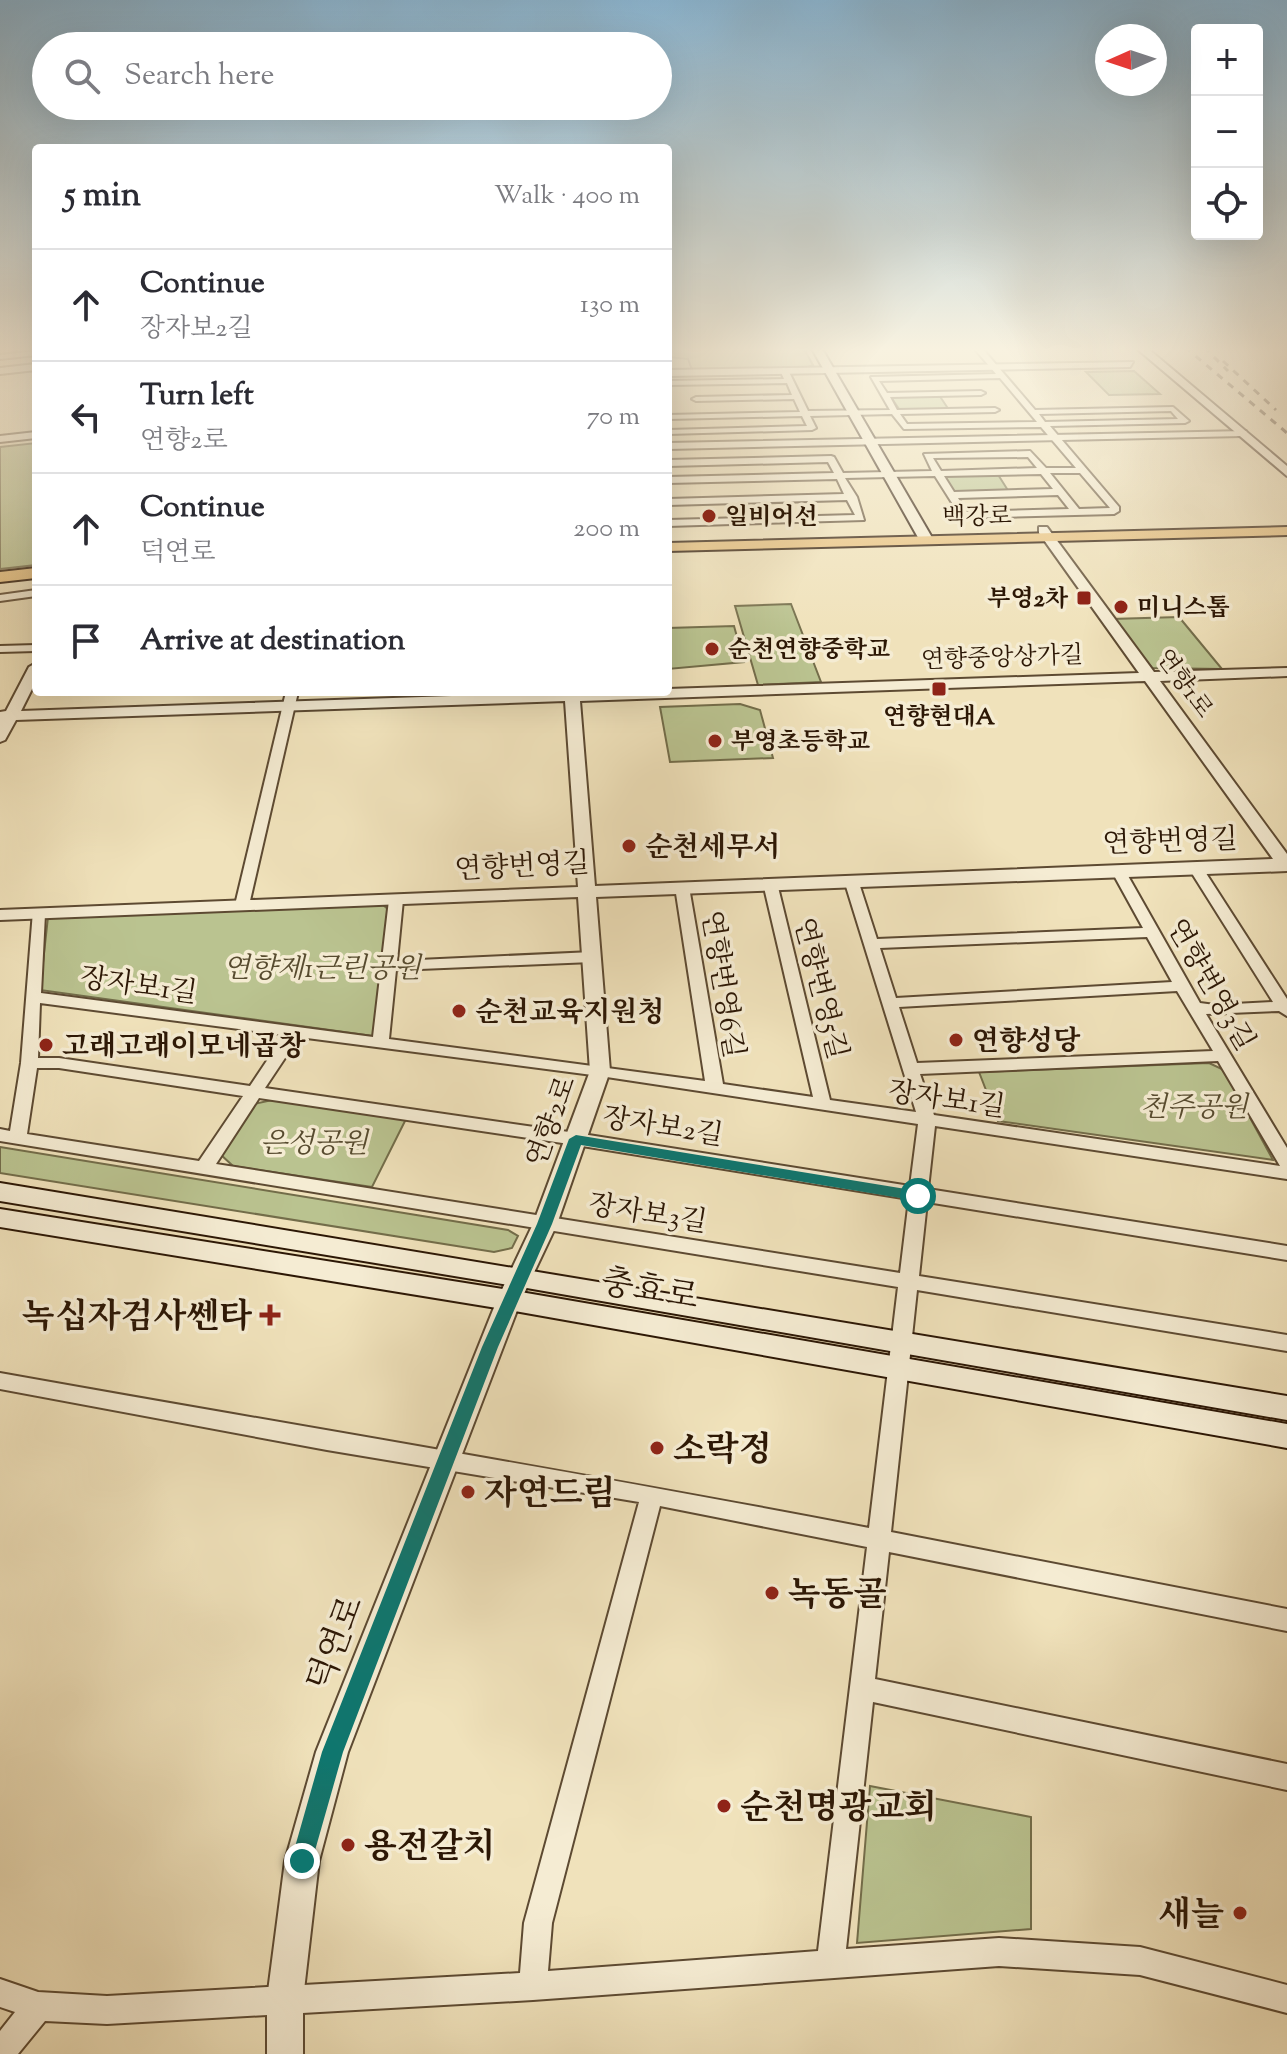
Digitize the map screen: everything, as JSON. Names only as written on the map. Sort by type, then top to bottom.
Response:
[{"type":"main road","points":[[871,443],[924,536]]},
{"type":"main road","points":[[1253,443],[1287,472]]},
{"type":"main road","name":"백강로","points":[[1046,534],[1287,524]]},
{"type":"main road","name":"백강로","points":[[672,540],[1287,531]]},
{"type":"main road","name":"백강로","points":[[672,547],[924,536]]},
{"type":"main road","points":[[2,580],[32,576]]},
{"type":"main road","name":"충효로","points":[[0,1192],[899,1356],[1287,1436]]},
{"type":"main road","name":"충효로","points":[[0,1218],[515,1288]]},
{"type":"main road","name":"충효로","points":[[899,1356],[1287,1408]]},
{"type":"street","points":[[672,446],[795,443]]},
{"type":"street","points":[[1060,443],[1116,509],[1076,512],[964,515],[927,456],[1030,454],[1076,512]]},
{"type":"street","points":[[672,463],[831,459],[861,518],[672,523]]},
{"type":"street","points":[[717,462],[735,521]]},
{"type":"street","points":[[672,480],[1083,470]]},
{"type":"street","points":[[951,495],[1060,492]]},
{"type":"street","points":[[672,502],[852,497]]},
{"type":"street","name":"연향1로","points":[[1046,534],[1287,865]]},
{"type":"street","points":[[0,598],[32,594]]},
{"type":"street","points":[[0,649],[32,648]]},
{"type":"street","name":"연향중앙상가길","points":[[672,691],[1287,672]]},
{"type":"street","points":[[0,737],[6,715],[32,673]]},
{"type":"street","name":"연향중앙상가길","points":[[6,715],[290,698],[432,696]]},
{"type":"street","name":"연향2로","points":[[515,1288],[545,1224],[600,1071],[573,696]]},
{"type":"street","points":[[242,905],[290,698]]},
{"type":"street","name":"연향번영길","points":[[0,915],[1287,865]]},
{"type":"street","points":[[1195,867],[1286,1008]]},
{"type":"street","name":"연향번영3길","points":[[1118,870],[1222,1056],[1287,1163]]},
{"type":"street","points":[[830,1965],[927,1121],[851,880]]},
{"type":"street","name":"연향번영5길","points":[[770,883],[823,1105]]},
{"type":"street","name":"연향번영6길","points":[[682,887],[715,1089]]},
{"type":"street","points":[[380,1043],[396,900]]},
{"type":"street","points":[[9,1136],[29,1063],[38,914]]},
{"type":"street","points":[[871,944],[1152,932]]},
{"type":"street","points":[[388,966],[592,957]]},
{"type":"street","points":[[890,1003],[1182,986]]},
{"type":"street","name":"장자보1길","points":[[34,997],[600,1071],[1287,1173]]},
{"type":"street","points":[[1194,1007],[1215,1010],[1286,1008]]},
{"type":"street","points":[[203,1169],[294,1032]]},
{"type":"street","points":[[911,1069],[1222,1056]]},
{"type":"street","name":"장자보2길","points":[[29,1063],[59,1063],[576,1139],[1287,1253]]},
{"type":"street","name":"장자보3길","points":[[9,1136],[1287,1343]]},
{"type":"street","name":"덕연로","points":[[285,2054],[285,1999],[302,1861],[323,1781],[515,1288]]},
{"type":"street","points":[[0,1381],[880,1537],[1287,1620]]},
{"type":"street","points":[[533,1986],[538,1923],[652,1495]]},
{"type":"street","points":[[863,1688],[1287,1777]]},
{"type":"street","points":[[0,1993],[38,2006],[107,2010],[533,1986],[999,1952],[1140,1961],[1287,1999]]},
{"type":"street","points":[[0,2054],[38,2006]]},
{"type":"green space","points":[[32,443],[32,565],[0,569],[0,447]]},
{"type":"green space","points":[[997,473],[1009,492],[954,493],[944,476]]},
{"type":"green space","points":[[791,604],[821,682],[758,685],[735,606]]},
{"type":"green space","points":[[1179,617],[1222,669],[1152,668],[1112,619]]},
{"type":"green space","points":[[734,626],[744,662],[672,669],[672,628]]},
{"type":"green space","points":[[740,704],[760,710],[773,758],[670,762],[660,707]]},
{"type":"green space","name":"연향제1근린공원","points":[[382,904],[390,911],[373,1036],[40,990],[48,917]]},
{"type":"green space","name":"천주공원","points":[[1209,1063],[1224,1070],[1273,1160],[998,1121],[979,1072]]},
{"type":"green space","name":"은성공원","points":[[272,1100],[406,1119],[372,1187],[233,1166],[219,1153],[250,1105]]},
{"type":"green space","points":[[0,1147],[508,1230],[518,1236],[512,1248],[494,1252],[0,1173]]},
{"type":"green space","points":[[870,1786],[1031,1817],[1031,1929],[857,1943]]},
{"type":"place","name":"일비어선","points":[[709,516]]},
{"type":"place","name":"부영2차","points":[[1084,598]]},
{"type":"place","name":"미니스톱","points":[[1121,607]]},
{"type":"place","name":"순천연향중학교","points":[[712,649]]},
{"type":"place","name":"연향현대A","points":[[939,689]]},
{"type":"place","name":"부영초등학교","points":[[715,741]]},
{"type":"place","name":"순천세무서","points":[[629,846]]},
{"type":"place","name":"순천교육지원청","points":[[459,1011]]},
{"type":"place","name":"연향성당","points":[[956,1040]]},
{"type":"place","name":"고래고래이모네곱창","points":[[46,1045]]},
{"type":"place","name":"녹십자검사쎈타","points":[[270,1315]]},
{"type":"place","name":"소락정","points":[[657,1448]]},
{"type":"place","name":"자연드림","points":[[468,1492]]},
{"type":"place","name":"녹동골","points":[[772,1593]]},
{"type":"place","name":"순천명광교회","points":[[724,1806]]},
{"type":"place","name":"용전갈치","points":[[348,1845]]},
{"type":"place","name":"새늘","points":[[1240,1913]]},
{"type":"route","points":[[302,1861],[332,1752],[490,1347],[545,1224],[576,1139],[918,1196]]}]
